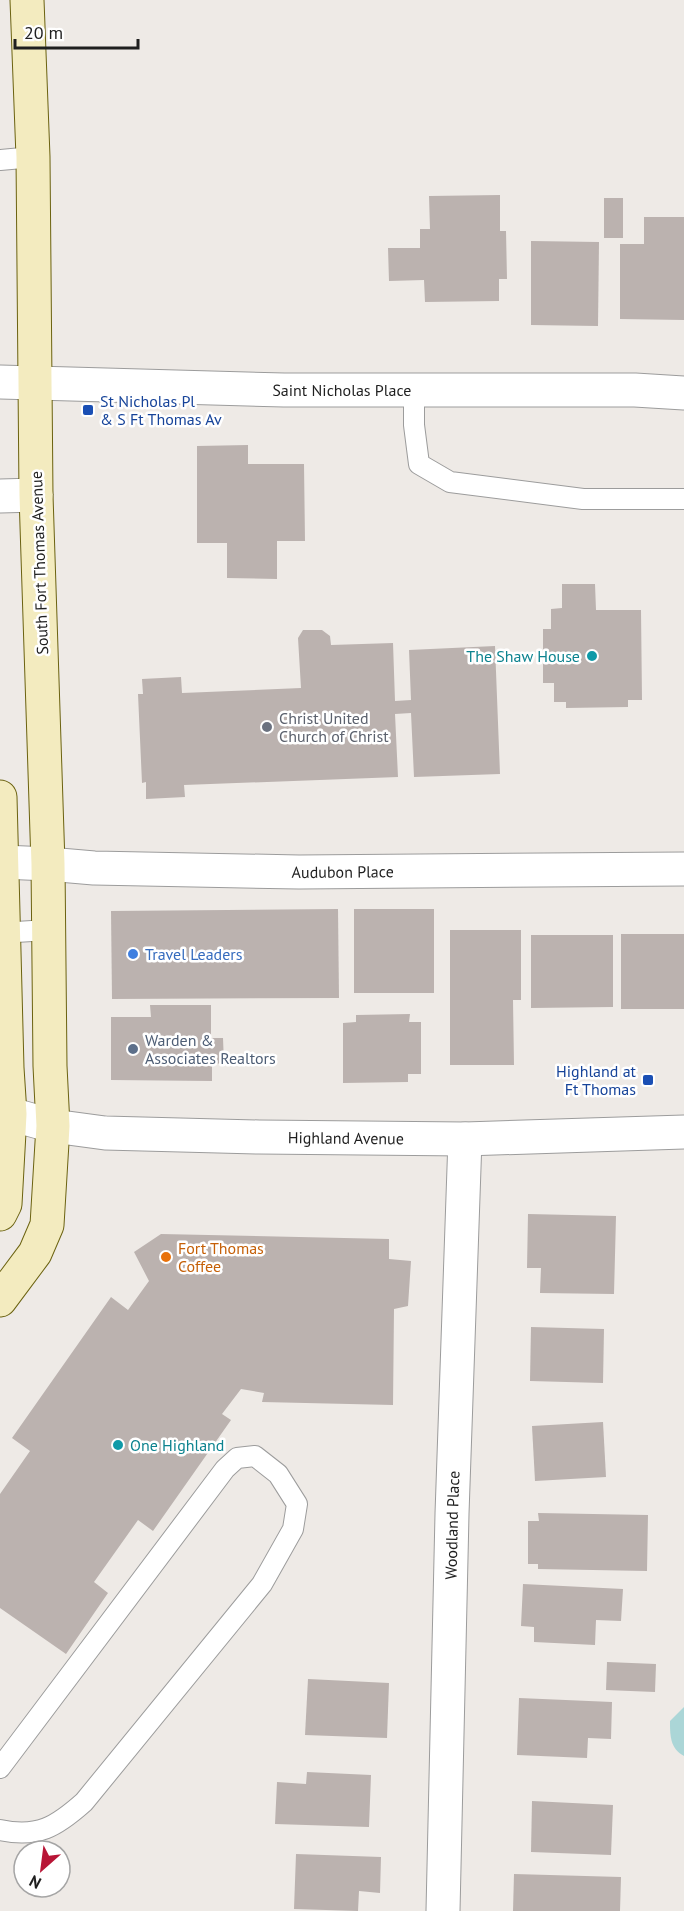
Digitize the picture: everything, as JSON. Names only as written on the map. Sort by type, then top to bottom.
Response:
[{"type":"main road","name":"South Fort Thomas Avenue","points":[[0,1300],[35,1253],[47,1225],[53,1126],[50,1066],[48,864],[36,495],[33,157],[27,0]]},
{"type":"main road","points":[[0,797],[6,1068],[5,1204],[0,1214]]},
{"type":"street","name":"Saint Nicholas Place","points":[[0,382],[284,390],[635,390],[684,393]]},
{"type":"street","points":[[0,496],[36,495]]},
{"type":"street","name":"Audubon Place","points":[[1,862],[94,868],[299,872],[684,868]]},
{"type":"street","name":"Highland Avenue","points":[[5,1113],[53,1126],[105,1133],[465,1140],[684,1132]]},
{"type":"street","name":"Woodland Place","points":[[443,1911],[452,1514],[465,1140]]},
{"type":"lane","points":[[0,160],[33,157]]},
{"type":"lane","points":[[414,390],[414,425],[419,464],[450,482],[583,500],[684,499]]},
{"type":"lane","points":[[2,932],[48,930]]},
{"type":"lane","points":[[0,1768],[225,1469],[237,1458],[255,1456],[278,1474],[297,1504],[293,1529],[262,1584],[84,1802],[64,1820],[43,1830],[18,1833],[0,1830]]},
{"type":"water","points":[[684,1707],[684,1756],[673,1746],[670,1721]]},
{"type":"building","points":[[500,195],[500,231],[506,231],[507,279],[499,279],[499,301],[425,302],[424,280],[389,281],[388,248],[420,248],[420,229],[430,229],[429,196]]},
{"type":"building","points":[[604,198],[623,198],[623,238],[604,238]]},
{"type":"building","points":[[644,217],[684,217],[684,320],[620,319],[620,244],[644,244]]},
{"type":"building","points":[[531,241],[599,242],[598,326],[531,325]]},
{"type":"building","points":[[248,445],[248,464],[304,464],[305,541],[277,541],[277,579],[227,578],[227,543],[197,543],[197,446]]},
{"type":"building","name":"The Shaw House","points":[[562,584],[595,584],[596,610],[641,610],[642,700],[628,700],[628,707],[566,708],[566,702],[554,702],[554,683],[543,683],[543,629],[551,629],[551,609],[562,608]]},
{"type":"building","name":"Christ United Church of Christ","points":[[303,630],[322,630],[330,636],[331,645],[393,643],[395,701],[411,700],[409,650],[495,646],[500,774],[414,777],[411,713],[395,714],[398,777],[184,785],[185,797],[146,799],[146,782],[142,783],[138,694],[143,694],[142,679],[181,677],[182,693],[301,688],[298,638]]},
{"type":"building","points":[[338,909],[339,998],[112,999],[111,911]]},
{"type":"building","points":[[354,909],[434,909],[434,993],[354,993]]},
{"type":"building","points":[[450,930],[521,930],[521,1000],[513,1000],[514,1065],[450,1065]]},
{"type":"building","points":[[621,934],[684,934],[684,1009],[621,1009]]},
{"type":"building","points":[[531,935],[613,935],[613,1007],[531,1008]]},
{"type":"building","points":[[150,1005],[211,1005],[211,1038],[223,1038],[224,1064],[212,1063],[212,1081],[111,1080],[111,1017],[151,1017]]},
{"type":"building","points":[[410,1014],[409,1022],[421,1022],[421,1074],[408,1074],[408,1082],[343,1083],[343,1023],[356,1022],[356,1015]]},
{"type":"building","points":[[528,1214],[616,1216],[614,1294],[540,1293],[541,1268],[527,1268]]},
{"type":"building","name":"One Highland","points":[[161,1234],[389,1239],[389,1259],[411,1261],[408,1306],[394,1309],[393,1405],[262,1402],[264,1393],[241,1389],[222,1414],[231,1420],[153,1531],[138,1520],[94,1582],[108,1593],[66,1654],[0,1608],[0,1494],[30,1451],[12,1438],[111,1297],[128,1310],[149,1281],[134,1252]]},
{"type":"building","points":[[531,1327],[604,1329],[603,1383],[530,1381]]},
{"type":"building","points":[[603,1422],[606,1477],[535,1481],[532,1426]]},
{"type":"building","points":[[538,1513],[648,1515],[647,1571],[538,1569],[538,1564],[528,1564],[528,1521],[539,1521]]},
{"type":"building","points":[[523,1584],[623,1589],[621,1621],[596,1620],[595,1645],[534,1642],[534,1627],[521,1626]]},
{"type":"building","points":[[607,1662],[656,1664],[655,1692],[606,1690]]},
{"type":"building","points":[[308,1679],[389,1683],[387,1738],[305,1735]]},
{"type":"building","points":[[519,1698],[612,1702],[611,1739],[588,1738],[587,1758],[517,1755]]},
{"type":"building","points":[[307,1772],[371,1775],[369,1827],[275,1824],[277,1782],[306,1784]]},
{"type":"building","points":[[532,1801],[613,1805],[611,1855],[531,1852]]},
{"type":"building","points":[[296,1854],[381,1857],[380,1893],[359,1891],[358,1911],[294,1909]]},
{"type":"building","points":[[514,1874],[621,1877],[620,1911],[513,1911]]},
{"type":"place","name":"St Nicholas Pl & S Ft Thomas Av","points":[[88,410]]},
{"type":"place","name":"The Shaw House","points":[[592,656]]},
{"type":"place","name":"Christ United Church of Christ","points":[[267,727]]},
{"type":"place","name":"Travel Leaders","points":[[133,954]]},
{"type":"place","name":"Warden & Associates Realtors","points":[[133,1049]]},
{"type":"place","name":"Highland at Ft Thomas","points":[[648,1080]]},
{"type":"place","name":"Fort Thomas Coffee","points":[[166,1257]]},
{"type":"place","name":"One Highland","points":[[118,1445]]}]
